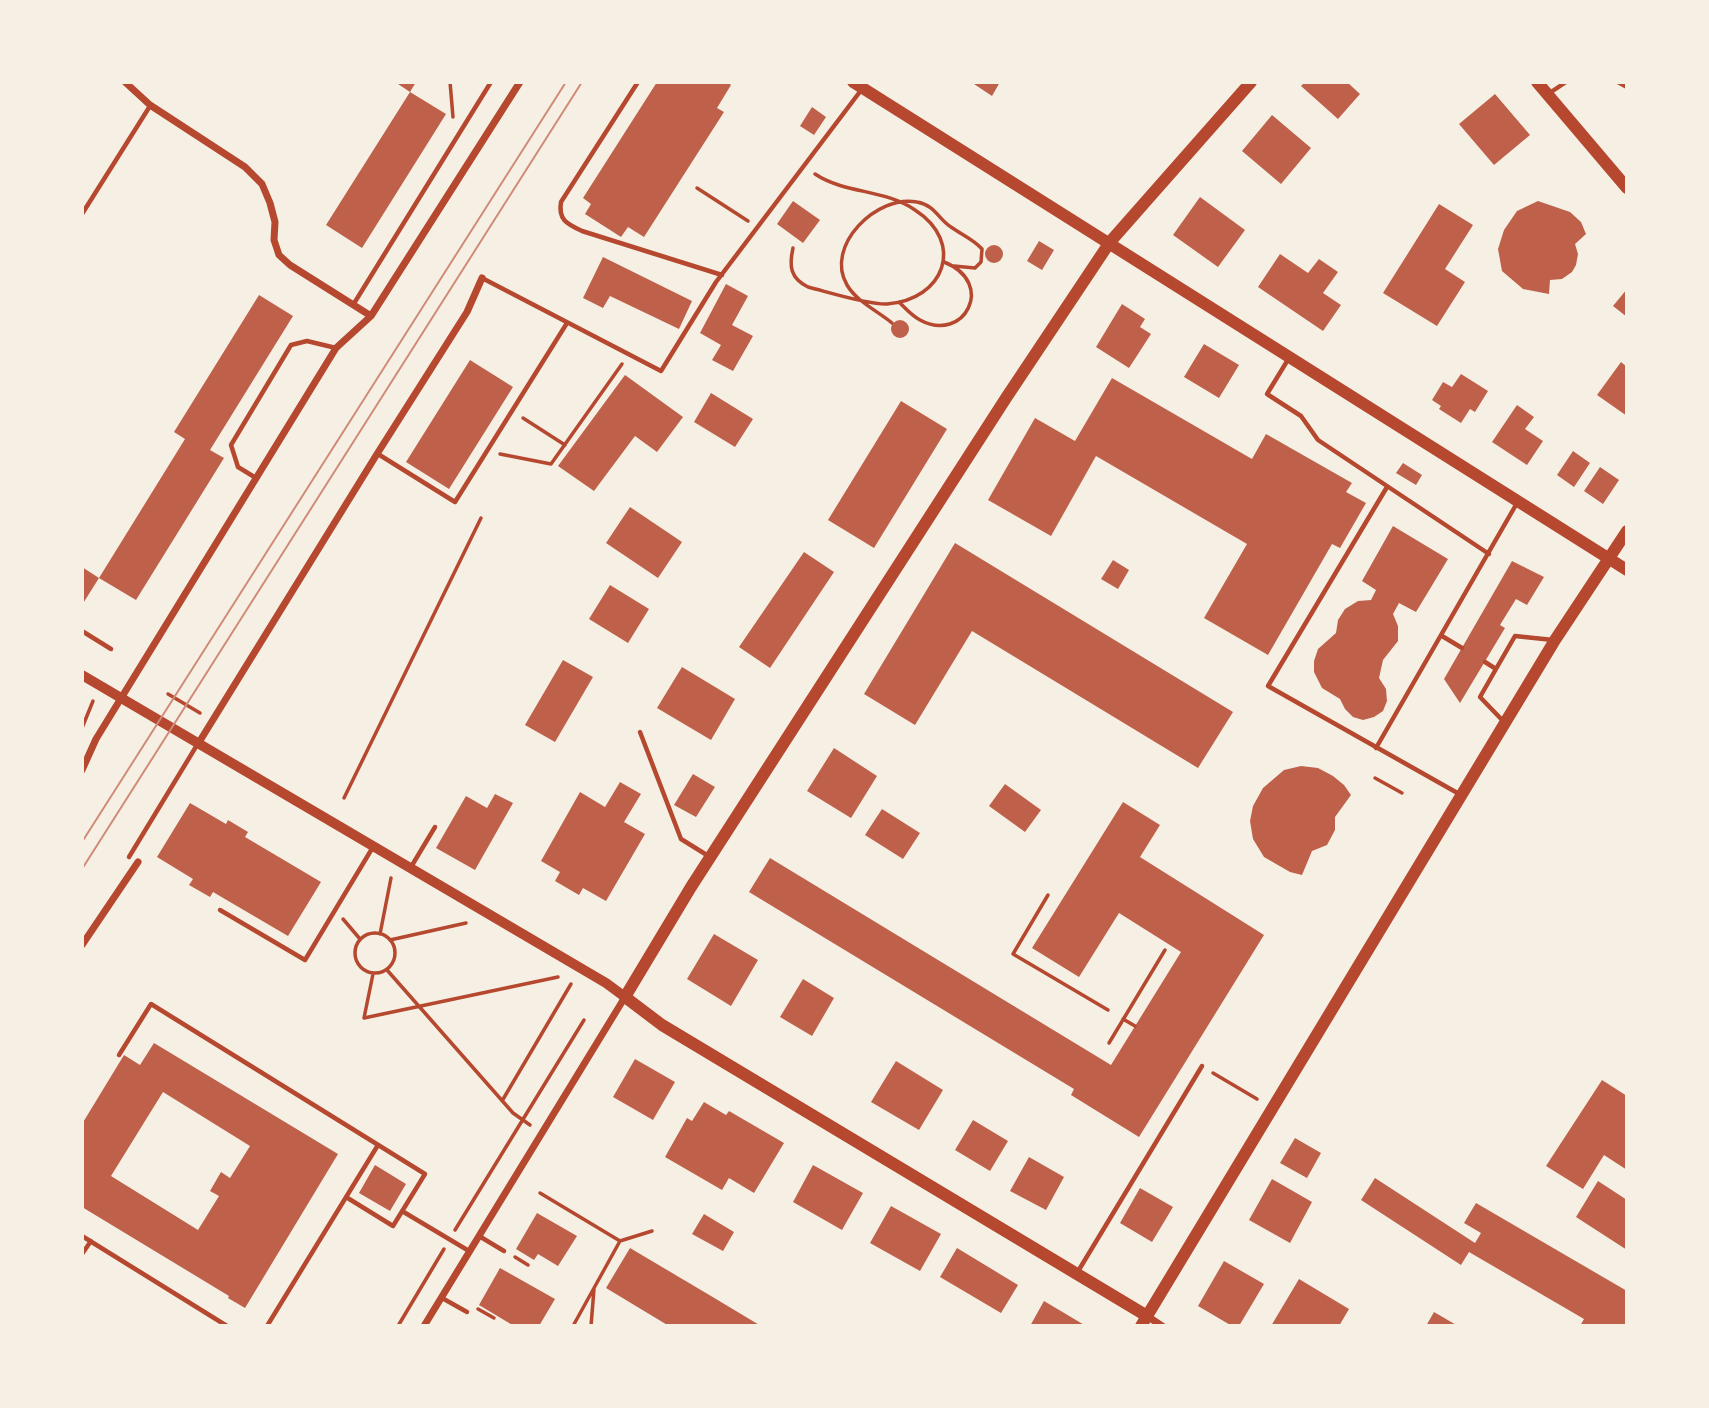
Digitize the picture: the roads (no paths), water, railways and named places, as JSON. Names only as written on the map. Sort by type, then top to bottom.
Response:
[{"type":"main road","points":[[1251,82],[1110,242],[1006,398],[711,857],[625,997],[662,1024],[1077,1273],[1144,1321],[1555,640],[1627,531]]},
{"type":"main road","points":[[1537,82],[1627,188]]},
{"type":"main road","points":[[858,85],[1627,570]]},
{"type":"street","points":[[125,82],[150,105],[245,167],[262,184],[270,202],[275,222],[274,240],[279,255],[290,265],[371,316]]},
{"type":"street","points":[[82,770],[120,698],[336,348],[371,316],[520,82]]},
{"type":"street","points":[[198,744],[377,453],[467,313],[482,278]]},
{"type":"street","points":[[82,675],[606,983],[625,997],[424,1326]]},
{"type":"street","points":[[82,945],[138,862]]},
{"type":"street","points":[[1144,1321],[1162,1326]]},
{"type":"lane","points":[[353,305],[491,82]]},
{"type":"lane","points":[[638,82],[561,202],[559,212],[562,220],[582,231],[722,275]]},
{"type":"lane","points":[[1547,94],[1566,82]]},
{"type":"lane","points":[[1618,82],[1627,87]]},
{"type":"lane","points":[[482,278],[661,371],[722,275],[804,167],[858,85]]},
{"type":"lane","points":[[82,214],[150,105]]},
{"type":"lane","points":[[377,453],[455,502],[567,323]]},
{"type":"lane","points":[[256,478],[237,467],[231,445],[278,367],[292,345],[307,341],[336,348]]},
{"type":"lane","points":[[1290,356],[1267,394],[1301,416],[1318,440],[1489,554]]},
{"type":"lane","points":[[1387,487],[1268,686],[1462,795]]},
{"type":"lane","points":[[1376,748],[1518,501]]},
{"type":"lane","points":[[82,631],[111,649]]},
{"type":"lane","points":[[1442,636],[1462,648]]},
{"type":"lane","points":[[1505,724],[1480,697],[1515,636],[1555,640]]},
{"type":"lane","points":[[1485,662],[1496,668]]},
{"type":"lane","points":[[640,732],[681,839],[711,857]]},
{"type":"lane","points":[[129,857],[198,744]]},
{"type":"lane","points":[[411,868],[435,827]]},
{"type":"lane","points":[[220,911],[305,960],[373,846]]},
{"type":"lane","points":[[119,1055],[151,1004],[425,1174],[393,1226],[346,1197]]},
{"type":"lane","points":[[1077,1273],[1202,1066]]},
{"type":"lane","points":[[267,1326],[378,1145]]},
{"type":"lane","points":[[402,1211],[470,1251]]},
{"type":"lane","points":[[82,1236],[227,1326]]},
{"type":"lane","points":[[479,1236],[504,1251]]},
{"type":"lane","points":[[82,1254],[91,1241]]},
{"type":"lane","points":[[441,1297],[467,1312]]},
{"type":"tram line","points":[[82,842],[566,82]]},
{"type":"tram line","points":[[82,869],[582,82]]}]
